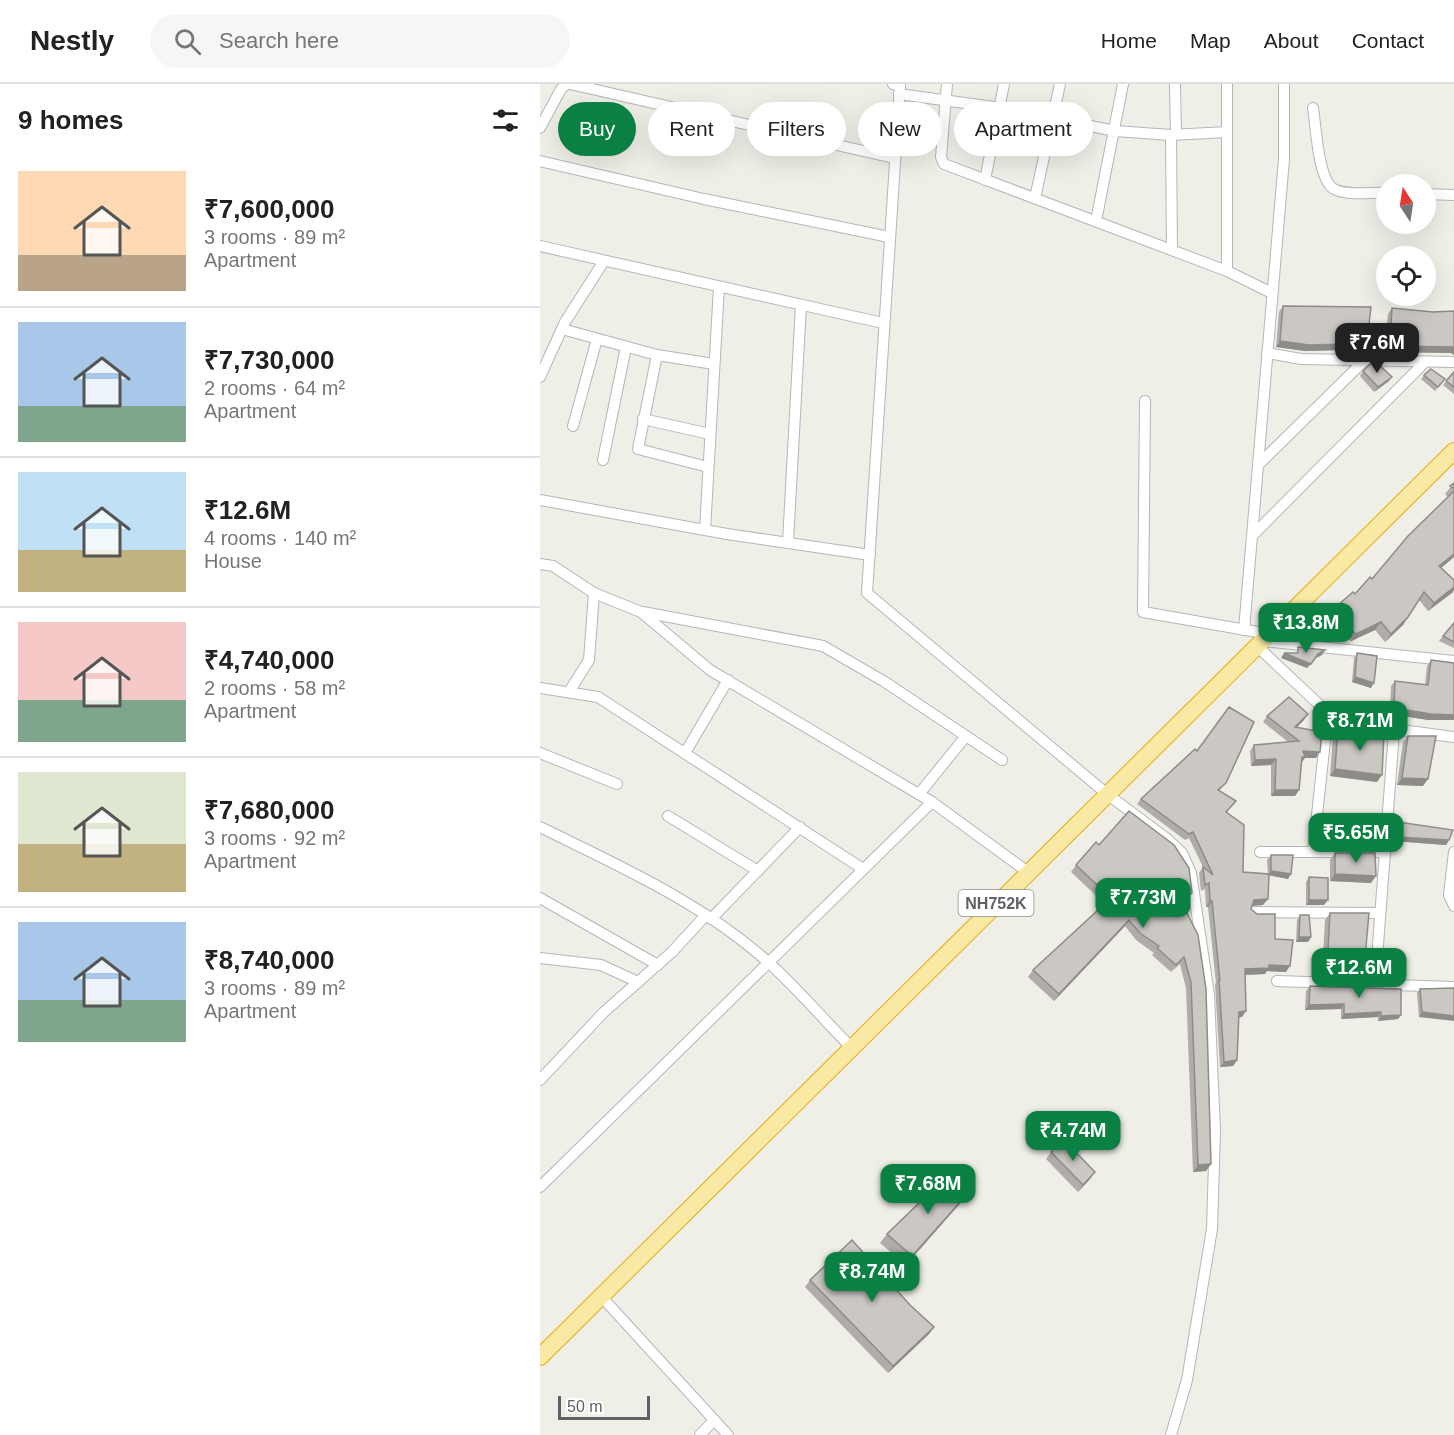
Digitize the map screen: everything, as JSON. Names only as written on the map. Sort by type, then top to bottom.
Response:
[{"type":"highway","name":"NH752K","points":[[540,1357],[1454,451]]},
{"type":"street","points":[[540,128],[561,89],[568,84],[894,158]]},
{"type":"street","points":[[947,84],[941,161],[947,166],[1227,271],[1272,293]]},
{"type":"street","points":[[1001,102],[1004,84]]},
{"type":"street","points":[[1057,102],[1060,84]]},
{"type":"street","points":[[1096,221],[1123,84]]},
{"type":"street","points":[[1172,250],[1175,84]]},
{"type":"street","points":[[1227,84],[1227,271]]},
{"type":"street","points":[[1245,630],[1284,159],[1284,84]]},
{"type":"street","points":[[959,102],[898,87],[867,593],[1107,794],[1182,853],[1191,873],[1209,995],[1215,1131],[1212,1229],[1187,1380],[1171,1435]]},
{"type":"street","points":[[1313,108],[1323,175],[1330,186],[1341,191],[1376,193]]},
{"type":"street","points":[[1093,127],[1115,131],[1174,134],[1227,132]]},
{"type":"street","points":[[985,180],[990,156]]},
{"type":"street","points":[[1035,198],[1045,156]]},
{"type":"street","points":[[540,160],[710,200],[889,237]]},
{"type":"street","points":[[1436,194],[1454,195]]},
{"type":"street","points":[[540,246],[883,322]]},
{"type":"street","points":[[540,377],[562,329],[604,261]]},
{"type":"street","points":[[705,530],[719,287]]},
{"type":"street","points":[[788,542],[801,305]]},
{"type":"street","points":[[562,329],[657,355],[714,364]]},
{"type":"street","points":[[573,426],[597,339]]},
{"type":"street","points":[[603,460],[626,347]]},
{"type":"street","points":[[1267,353],[1293,359],[1454,362]]},
{"type":"street","points":[[657,355],[637,445],[641,452],[708,467]]},
{"type":"street","points":[[1258,465],[1364,360]]},
{"type":"street","points":[[1252,536],[1425,362]]},
{"type":"street","points":[[1145,401],[1143,612],[1245,630],[1263,640],[1328,713],[1350,725],[1454,737]]},
{"type":"street","points":[[643,419],[710,434]]},
{"type":"street","points":[[540,500],[705,530],[870,555]]},
{"type":"street","points":[[540,564],[554,566],[594,593],[641,612],[823,646],[885,682],[1002,760]]},
{"type":"street","points":[[569,692],[588,663],[594,593]]},
{"type":"street","points":[[641,612],[710,670],[932,802],[1028,872]]},
{"type":"street","points":[[1263,640],[1454,661]]},
{"type":"street","points":[[685,753],[728,680]]},
{"type":"street","points":[[540,688],[598,697],[863,869]]},
{"type":"street","points":[[1313,852],[1328,713]]},
{"type":"street","points":[[1375,984],[1383,852],[1394,731]]},
{"type":"street","points":[[919,794],[966,736]]},
{"type":"street","points":[[540,753],[617,784]]},
{"type":"street","points":[[540,1187],[932,802]]},
{"type":"street","points":[[669,816],[758,871]]},
{"type":"street","points":[[540,827],[664,888],[709,917],[767,962],[851,1047]]},
{"type":"street","points":[[540,1080],[604,1012],[658,965],[758,871],[800,827]]},
{"type":"street","points":[[1260,852],[1383,852]]},
{"type":"street","points":[[1454,852],[1449,895],[1454,906]]},
{"type":"street","points":[[540,898],[658,965]]},
{"type":"street","points":[[1254,912],[1379,913]]},
{"type":"street","points":[[540,958],[606,966],[638,982]]},
{"type":"street","points":[[1277,981],[1454,987]]},
{"type":"street","points":[[600,1295],[728,1435]]},
{"type":"street","points":[[700,1435],[714,1420]]},
{"type":"building","points":[[1283,306],[1371,307],[1369,324],[1391,324],[1392,308],[1433,312],[1454,311],[1454,347],[1394,346],[1401,342],[1354,340],[1356,342],[1348,344],[1309,345],[1280,341]]},
{"type":"building","points":[[1371,363],[1377,363],[1392,377],[1378,387],[1363,371]]},
{"type":"building","points":[[1431,369],[1445,379],[1438,387],[1424,375]]},
{"type":"building","points":[[1454,372],[1454,387],[1446,381]]},
{"type":"building","points":[[1454,491],[1454,554],[1439,566],[1454,580],[1454,587],[1434,603],[1424,592],[1408,617],[1391,634],[1381,622],[1356,634],[1329,613],[1353,592],[1355,594],[1370,577],[1372,579],[1408,536]]},
{"type":"building","points":[[1454,623],[1454,642],[1443,636]]},
{"type":"building","points":[[1298,647],[1325,650],[1318,654],[1311,664],[1284,653],[1298,653]]},
{"type":"building","points":[[1357,653],[1377,656],[1374,683],[1355,677]]},
{"type":"building","points":[[1431,660],[1454,663],[1454,715],[1394,708],[1395,681],[1428,685]]},
{"type":"building","points":[[1289,697],[1308,714],[1295,727],[1322,732],[1320,752],[1303,751],[1305,757],[1302,757],[1299,790],[1275,790],[1276,759],[1255,760],[1254,745],[1299,741],[1267,716]]},
{"type":"building","points":[[1229,707],[1254,722],[1226,783],[1218,790],[1236,801],[1226,812],[1244,825],[1243,872],[1269,874],[1268,899],[1254,900],[1251,909],[1257,914],[1275,914],[1275,939],[1293,940],[1290,966],[1269,965],[1269,968],[1245,969],[1246,1011],[1239,1012],[1237,1060],[1224,1062],[1219,979],[1220,981],[1212,901],[1210,901],[1209,883],[1205,885],[1203,867],[1213,875],[1193,832],[1189,834],[1141,799],[1195,749],[1197,751]]},
{"type":"building","points":[[1338,729],[1384,733],[1382,775],[1335,769]]},
{"type":"building","points":[[1408,736],[1436,736],[1428,779],[1402,778]]},
{"type":"building","points":[[1129,811],[1174,845],[1189,868],[1192,893],[1181,901],[1198,935],[1206,989],[1211,1164],[1198,1165],[1191,982],[1184,957],[1176,965],[1157,948],[1159,946],[1140,933],[1129,920],[1059,994],[1033,970],[1111,898],[1076,865],[1096,842],[1099,845]]},
{"type":"building","points":[[1327,816],[1352,818],[1353,840],[1325,838]]},
{"type":"building","points":[[1398,822],[1453,830],[1449,840],[1397,837]]},
{"type":"building","points":[[1335,853],[1375,853],[1376,876],[1335,874]]},
{"type":"building","points":[[1271,855],[1293,855],[1291,874],[1271,871]]},
{"type":"building","points":[[1309,877],[1328,878],[1328,900],[1309,900]]},
{"type":"building","points":[[1330,913],[1369,913],[1364,969],[1327,968]]},
{"type":"building","points":[[1300,915],[1309,915],[1311,937],[1299,937]]},
{"type":"building","points":[[1310,986],[1401,989],[1401,1015],[1381,1016],[1381,1012],[1344,1014],[1344,1004],[1309,1005]]},
{"type":"building","points":[[1454,988],[1454,1016],[1422,1012],[1420,989]]},
{"type":"building","points":[[1064,1140],[1095,1172],[1083,1185],[1051,1152]]},
{"type":"building","points":[[948,1175],[970,1191],[912,1256],[887,1234]]},
{"type":"building","points":[[852,1240],[910,1305],[934,1327],[893,1366],[810,1280]]}]
